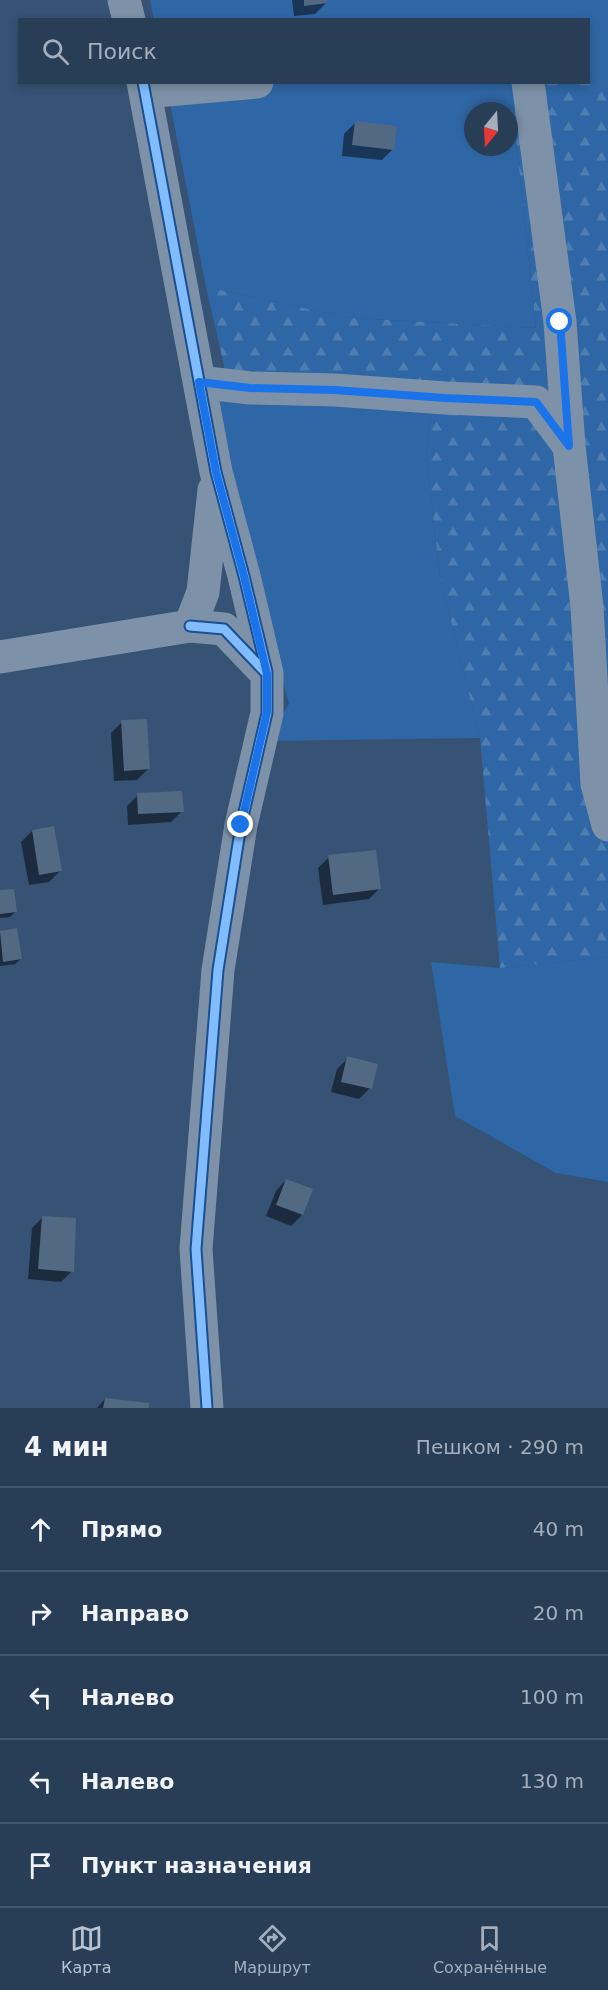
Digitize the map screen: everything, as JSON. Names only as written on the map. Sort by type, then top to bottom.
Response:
[{"type":"street","points":[[124,0],[128,18]]},
{"type":"street","points":[[207,1408],[196,1249],[218,970],[241,825],[267,712],[267,674],[216,472],[144,87],[212,84]]},
{"type":"street","points":[[528,84],[560,322],[569,446],[587,607],[597,784],[608,825]]},
{"type":"street","points":[[199,382],[250,388],[335,390],[536,402],[569,446]]},
{"type":"street","points":[[190,626],[203,592],[216,472]]},
{"type":"street","points":[[0,657],[190,626],[224,629],[267,674]]},
{"type":"green space","points":[[150,0],[608,0],[608,94],[590,78],[590,18],[154,18]]},
{"type":"green space","points":[[590,78],[608,94],[608,957],[500,968],[480,738],[440,577],[426,455],[436,382],[225,370],[206,287],[351,318],[536,328],[518,156],[518,102],[512,102],[510,84],[590,84]]},
{"type":"green space","points":[[166,84],[510,84],[512,102],[464,102],[464,156],[518,156],[536,328],[351,318],[206,287]]},
{"type":"green space","points":[[436,382],[426,455],[440,577],[480,738],[265,741],[289,704],[208,398]]},
{"type":"green space","points":[[608,957],[608,1182],[556,1173],[455,1116],[431,962],[500,968]]},
{"type":"building","points":[[304,0],[327,0],[327,3],[304,6]]},
{"type":"building","points":[[355,121],[397,126],[394,150],[352,145]]},
{"type":"building","points":[[147,719],[150,769],[124,771],[121,720]]},
{"type":"building","points":[[182,791],[184,812],[138,814],[137,793]]},
{"type":"building","points":[[54,826],[62,871],[39,875],[32,830]]},
{"type":"building","points":[[376,850],[381,889],[333,895],[328,855]]},
{"type":"building","points":[[14,889],[17,912],[0,914],[0,890]]},
{"type":"building","points":[[17,928],[22,959],[3,962],[0,931]]},
{"type":"building","points":[[347,1056],[378,1064],[372,1089],[341,1082]]},
{"type":"building","points":[[286,1179],[313,1189],[303,1215],[276,1205]]},
{"type":"building","points":[[42,1216],[76,1218],[74,1272],[38,1269]]},
{"type":"building","points":[[105,1398],[149,1403],[149,1408],[103,1408]]},
{"type":"cycle path","points":[[143,84],[216,472],[267,672]]},
{"type":"cycle path","points":[[190,626],[224,629],[267,674],[267,713],[241,825],[218,970],[196,1249],[207,1408]]},
{"type":"route","points":[[241,825],[267,712],[267,674],[216,472],[199,382],[250,388],[335,390],[536,402],[569,446],[560,322]]}]
